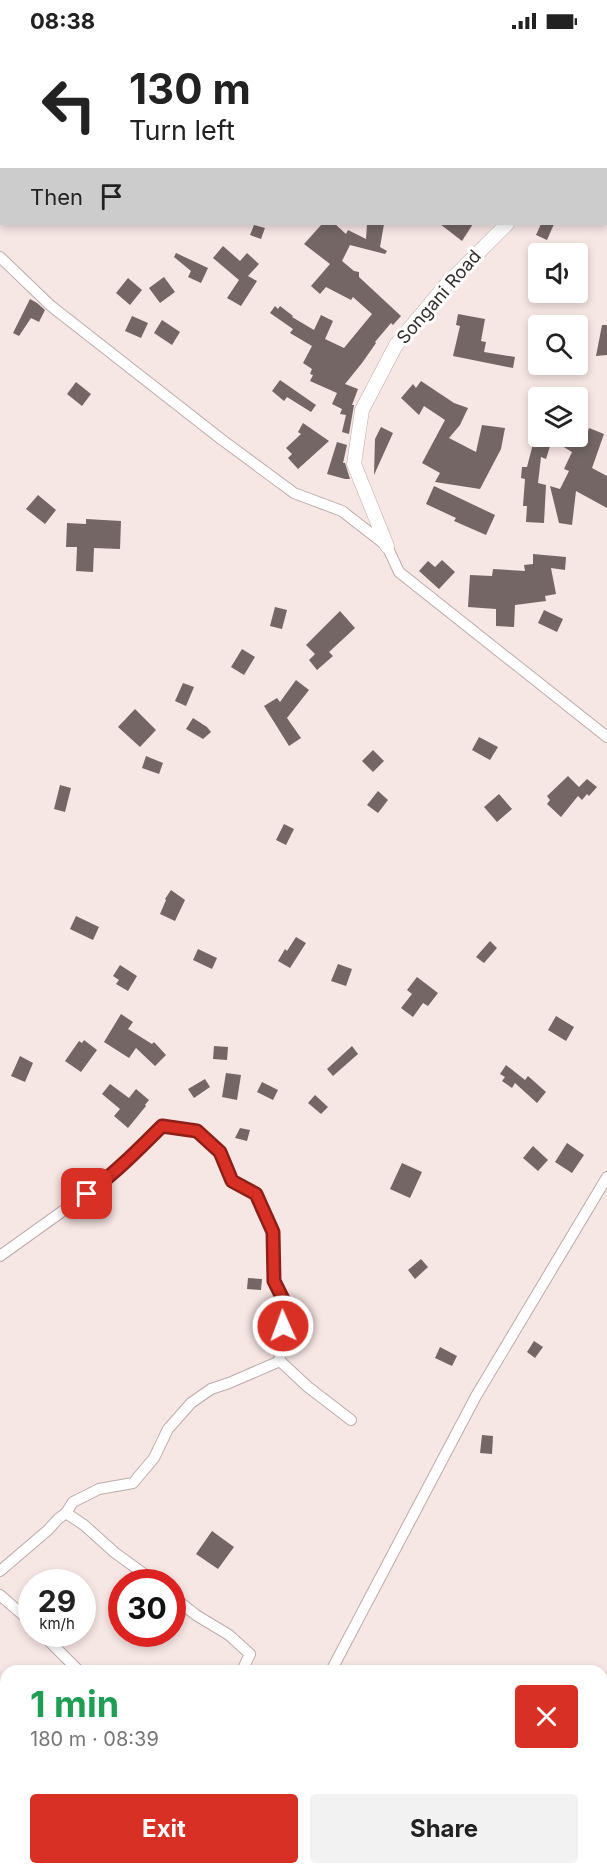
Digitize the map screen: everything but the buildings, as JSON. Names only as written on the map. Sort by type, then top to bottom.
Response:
[{"type":"street","name":"Songani Road","points":[[387,546],[354,464],[362,410],[396,345],[446,285],[506,225]]},
{"type":"street","points":[[0,257],[51,306],[230,446],[294,493],[342,511],[387,546],[399,572],[607,737]]},
{"type":"street","points":[[0,1256],[102,1183],[162,1126],[197,1131],[220,1152],[232,1181],[256,1194],[273,1232],[274,1281],[287,1307],[279,1345],[280,1361],[308,1387],[351,1420]]},
{"type":"street","points":[[334,1665],[476,1396],[607,1177]]},
{"type":"street","points":[[0,1571],[66,1513],[73,1502],[99,1489],[133,1483],[154,1458],[168,1429],[191,1403],[211,1389],[280,1361]]},
{"type":"street","points":[[66,1513],[137,1569]]},
{"type":"street","points":[[0,1594],[18,1610]]},
{"type":"street","points":[[186,1607],[229,1635],[250,1654],[245,1665]]},
{"type":"street","points":[[55,1647],[73,1665]]},
{"type":"route","points":[[87,1194],[102,1183],[162,1126],[197,1131],[220,1152],[232,1181],[256,1194],[273,1232],[274,1281],[287,1307],[283,1326]]}]
